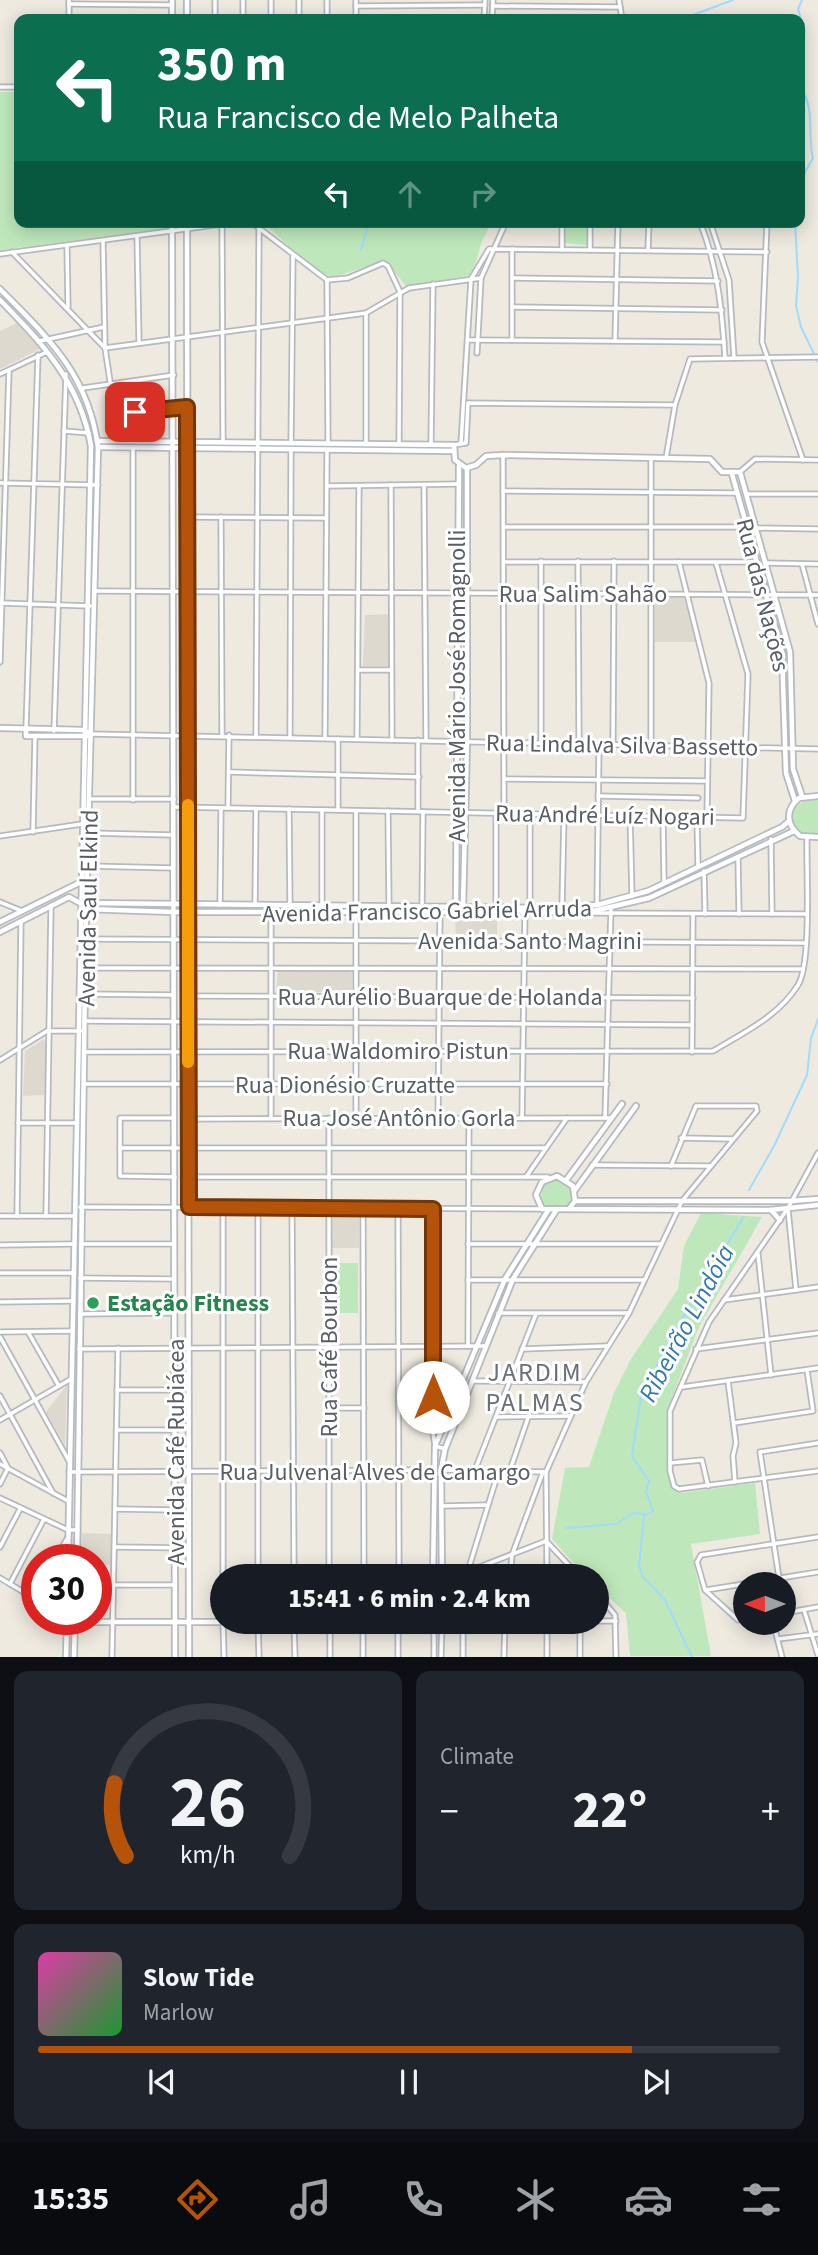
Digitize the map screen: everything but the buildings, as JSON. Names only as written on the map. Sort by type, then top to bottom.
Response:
[{"type":"street","points":[[356,0],[356,14]]},
{"type":"street","points":[[619,0],[621,14]]},
{"type":"street","points":[[69,2],[172,2]]},
{"type":"street","points":[[356,6],[485,3]]},
{"type":"street","points":[[493,3],[620,7]]},
{"type":"street","points":[[0,254],[179,228]]},
{"type":"street","name":"Avenida Café Rubiácea","points":[[187,228],[189,1657]]},
{"type":"street","points":[[222,228],[223,442]]},
{"type":"street","points":[[477,353],[481,278],[504,228]]},
{"type":"street","points":[[562,228],[562,250]]},
{"type":"street","points":[[590,228],[590,250]]},
{"type":"street","points":[[615,340],[618,228]]},
{"type":"street","points":[[648,250],[649,228]]},
{"type":"street","points":[[703,228],[712,250],[718,281],[724,358]]},
{"type":"street","points":[[712,228],[729,280],[734,358]]},
{"type":"street","points":[[767,228],[762,330],[765,356],[803,460]]},
{"type":"street","points":[[259,229],[327,280],[348,278],[383,263],[388,266],[400,292],[399,444]]},
{"type":"street","points":[[256,736],[259,229]]},
{"type":"street","name":"Avenida Café Rubiácea","points":[[173,230],[175,1657]]},
{"type":"street","points":[[136,236],[139,343]]},
{"type":"street","points":[[103,240],[104,327],[120,441]]},
{"type":"street","points":[[68,246],[68,308]]},
{"type":"street","points":[[512,249],[512,340]]},
{"type":"street","points":[[464,443],[463,390],[470,340],[471,279],[487,250],[767,251]]},
{"type":"street","points":[[12,252],[106,348]]},
{"type":"street","points":[[290,737],[293,255]]},
{"type":"street","points":[[106,348],[366,313],[400,292],[433,284],[481,278]]},
{"type":"street","points":[[513,278],[718,281]]},
{"type":"street","points":[[325,738],[327,280]]},
{"type":"street","points":[[431,444],[433,284]]},
{"type":"street","name":"Avenida Saul Elkind","points":[[0,289],[65,357],[83,388],[97,444],[96,606],[88,866],[76,1095],[68,1544]]},
{"type":"street","name":"Avenida Saul Elkind","points":[[0,300],[40,341],[66,374],[86,419],[89,433],[92,486],[83,730],[81,882],[84,903]]},
{"type":"street","points":[[513,307],[722,310]]},
{"type":"street","points":[[366,313],[366,444]]},
{"type":"street","points":[[40,341],[47,337],[104,327]]},
{"type":"street","points":[[470,340],[724,342]]},
{"type":"street","points":[[0,374],[48,351]]},
{"type":"street","points":[[26,729],[38,355]]},
{"type":"street","points":[[666,458],[676,405],[690,359],[815,356]]},
{"type":"street","points":[[0,662],[9,370]]},
{"type":"street","points":[[54,731],[66,374]]},
{"type":"street","points":[[83,388],[174,375]]},
{"type":"street","points":[[66,397],[77,396]]},
{"type":"street","points":[[464,443],[468,403],[676,405]]},
{"type":"street","points":[[116,414],[187,407]]},
{"type":"street","points":[[86,419],[92,418]]},
{"type":"street","points":[[64,431],[89,433],[97,444],[133,448],[257,449],[291,446]]},
{"type":"street","points":[[97,444],[120,441],[223,442],[454,451]]},
{"type":"street","points":[[328,447],[464,443]]},
{"type":"street","points":[[454,445],[459,465],[467,468],[476,466],[486,456],[711,456],[721,472],[732,474],[740,472],[755,460],[818,460]]},
{"type":"street","points":[[133,448],[133,800]]},
{"type":"street","points":[[503,456],[504,814]]},
{"type":"street","points":[[651,458],[651,744]]},
{"type":"street","name":"Avenida Mário José Romagnolli","points":[[455,910],[459,741],[459,465]]},
{"type":"street","name":"Avenida Mário José Romagnolli","points":[[463,907],[467,741],[467,468]]},
{"type":"street","name":"Rua das Nações","points":[[740,472],[790,652],[793,769],[802,796]]},
{"type":"street","name":"Rua das Nações","points":[[732,474],[782,652],[786,686],[786,773],[795,801]]},
{"type":"street","points":[[0,483],[98,485]]},
{"type":"street","points":[[327,485],[458,484]]},
{"type":"street","points":[[735,486],[743,484]]},
{"type":"street","points":[[391,485],[392,738]]},
{"type":"street","points":[[424,485],[426,740]]},
{"type":"street","points":[[357,738],[359,486]]},
{"type":"street","points":[[503,491],[737,493]]},
{"type":"street","points":[[746,494],[818,494]]},
{"type":"street","points":[[187,517],[327,517]]},
{"type":"street","points":[[220,517],[222,736]]},
{"type":"street","points":[[505,527],[746,527]]},
{"type":"street","points":[[756,528],[818,529]]},
{"type":"street","points":[[541,561],[541,744]]},
{"type":"street","points":[[578,561],[579,744]]},
{"type":"street","points":[[613,744],[614,561]]},
{"type":"street","points":[[504,562],[755,562]]},
{"type":"street","points":[[679,562],[709,683],[707,818]]},
{"type":"street","points":[[716,563],[748,674],[746,746]]},
{"type":"street","points":[[765,563],[818,564]]},
{"type":"street","points":[[802,564],[818,624]]},
{"type":"street","name":"Rua Salim Sahão","points":[[96,591],[818,595]]},
{"type":"street","points":[[1,603],[96,606]]},
{"type":"street","points":[[358,670],[392,670]]},
{"type":"street","points":[[0,728],[26,729],[47,737],[83,738],[91,734]]},
{"type":"street","points":[[36,733],[83,730],[91,734]]},
{"type":"street","points":[[33,832],[36,733]]},
{"type":"street","name":"Rua Lindalva Silva Bassetto","points":[[91,734],[392,738],[541,744],[818,749]]},
{"type":"street","points":[[228,808],[229,736]]},
{"type":"street","points":[[338,739],[338,810]]},
{"type":"street","points":[[418,740],[422,910]]},
{"type":"street","points":[[597,905],[599,744]]},
{"type":"street","name":"Rua André Luíz Nogari","points":[[174,807],[743,817],[746,746]]},
{"type":"street","points":[[229,772],[419,777]]},
{"type":"street","points":[[505,779],[707,781]]},
{"type":"street","points":[[598,796],[698,798]]},
{"type":"street","points":[[818,796],[802,796],[795,801],[790,810],[789,821],[794,831],[807,838],[818,837]]},
{"type":"street","points":[[83,799],[174,799]]},
{"type":"street","points":[[219,905],[221,808]]},
{"type":"street","points":[[255,905],[256,809]]},
{"type":"street","points":[[289,809],[290,905]]},
{"type":"street","points":[[322,810],[322,906]]},
{"type":"street","points":[[356,811],[356,1118]]},
{"type":"street","points":[[388,811],[388,906]]},
{"type":"street","points":[[496,813],[496,908]]},
{"type":"street","points":[[522,1118],[524,942],[530,814]]},
{"type":"street","points":[[562,907],[564,815]]},
{"type":"street","points":[[630,816],[632,896]]},
{"type":"street","points":[[663,817],[664,884]]},
{"type":"street","points":[[697,817],[698,869]]},
{"type":"street","name":"Avenida Francisco Gabriel Arruda","points":[[86,910],[357,913],[527,910],[597,905],[664,884],[789,821]]},
{"type":"street","points":[[0,836],[87,823],[89,833],[173,835]]},
{"type":"street","name":"Avenida Francisco Gabriel Arruda","points":[[455,910],[463,907],[610,911],[649,898],[771,839],[794,831]]},
{"type":"street","points":[[85,968],[802,969],[807,838]]},
{"type":"street","points":[[771,839],[772,914]]},
{"type":"street","points":[[738,855],[739,915]]},
{"type":"street","points":[[88,866],[173,868]]},
{"type":"street","points":[[704,872],[705,915]]},
{"type":"street","points":[[0,922],[81,882]]},
{"type":"street","name":"Avenida Francisco Gabriel Arruda","points":[[51,907],[69,897],[84,903],[388,906],[422,910]]},
{"type":"street","points":[[0,902],[22,911]]},
{"type":"street","points":[[84,903],[86,910]]},
{"type":"street","points":[[0,932],[51,907],[46,1216]]},
{"type":"street","name":"Avenida Saul Elkind","points":[[78,1544],[85,1031],[83,939],[86,910]]},
{"type":"street","points":[[438,1118],[440,910]]},
{"type":"street","points":[[608,1118],[610,911],[693,915],[806,914]]},
{"type":"street","points":[[271,913],[271,1118]]},
{"type":"street","points":[[692,1052],[693,915]]},
{"type":"street","points":[[17,1216],[21,922]]},
{"type":"street","name":"Avenida Santo Magrini","points":[[83,939],[805,943]]},
{"type":"street","name":"Rua Waldomiro Pistun","points":[[84,1052],[713,1051],[776,1011],[800,983],[802,969]]},
{"type":"street","points":[[85,994],[173,995]]},
{"type":"street","name":"Rua Aurélio Buarque de Holanda","points":[[187,996],[693,998]]},
{"type":"street","points":[[85,1021],[692,1025]]},
{"type":"street","points":[[0,1060],[47,1031],[85,1031]]},
{"type":"street","name":"Rua Dionésio Cruzatte","points":[[84,1084],[607,1084]]},
{"type":"street","points":[[76,1095],[83,1096]]},
{"type":"street","points":[[566,1179],[608,1118],[622,1104]]},
{"type":"street","points":[[569,1209],[575,1201],[575,1191],[636,1106]]},
{"type":"street","points":[[511,1564],[512,1555],[545,1472],[586,1382],[629,1313],[678,1208],[757,1107],[696,1106],[670,1166]]},
{"type":"street","points":[[175,1118],[120,1118],[120,1176],[175,1177]]},
{"type":"street","name":"Rua Café Bourbon","points":[[329,1118],[329,1564]]},
{"type":"street","points":[[468,1346],[469,1118]]},
{"type":"street","points":[[526,1177],[567,1118]]},
{"type":"street","name":"Rua José Antônio Gorla","points":[[188,1119],[608,1118]]},
{"type":"street","points":[[18,1124],[76,1123]]},
{"type":"street","points":[[681,1138],[733,1139]]},
{"type":"street","points":[[593,1142],[603,1150]]},
{"type":"street","points":[[120,1148],[546,1148]]},
{"type":"street","points":[[818,1153],[788,1208],[724,1300],[696,1349],[670,1411],[670,1463],[674,1486],[680,1489],[818,1471]]},
{"type":"street","points":[[592,1165],[711,1166]]},
{"type":"street","points":[[189,1177],[548,1177],[566,1179],[575,1191]]},
{"type":"street","points":[[542,1209],[536,1195],[542,1182],[548,1177]]},
{"type":"street","points":[[575,1201],[791,1202],[818,1199]]},
{"type":"street","points":[[74,1207],[770,1210],[818,1205]]},
{"type":"street","points":[[223,1208],[223,1564]]},
{"type":"street","points":[[788,1208],[796,1290]]},
{"type":"street","points":[[258,1209],[258,1564]]},
{"type":"street","points":[[292,1209],[295,1564]]},
{"type":"street","points":[[363,1209],[364,1564]]},
{"type":"street","points":[[398,1209],[398,1564]]},
{"type":"street","points":[[433,1209],[433,1564]]},
{"type":"street","points":[[435,1446],[505,1279],[549,1209]]},
{"type":"street","points":[[442,1564],[441,1470],[445,1449],[513,1279],[557,1209]]},
{"type":"street","points":[[770,1210],[780,1220],[790,1222]]},
{"type":"street","points":[[0,1216],[81,1216]]},
{"type":"street","points":[[0,1245],[73,1244]]},
{"type":"street","points":[[81,1244],[176,1244]]},
{"type":"street","points":[[468,1244],[661,1244]]},
{"type":"street","points":[[758,1252],[771,1375]]},
{"type":"street","points":[[0,1273],[73,1273]]},
{"type":"street","points":[[80,1278],[176,1279]]},
{"type":"street","points":[[468,1280],[645,1280]]},
{"type":"street","points":[[724,1300],[818,1287]]},
{"type":"street","points":[[0,1302],[72,1301]]},
{"type":"street","points":[[80,1314],[176,1313]]},
{"type":"street","points":[[498,1313],[629,1313]]},
{"type":"street","points":[[475,1470],[536,1314]]},
{"type":"street","points":[[0,1332],[72,1331]]},
{"type":"street","points":[[28,1332],[59,1386]]},
{"type":"street","points":[[696,1349],[767,1342],[818,1333]]},
{"type":"street","points":[[0,1337],[69,1461]]},
{"type":"street","points":[[79,1349],[486,1346]]},
{"type":"street","points":[[522,1349],[608,1346]]},
{"type":"street","points":[[113,1657],[118,1348]]},
{"type":"street","points":[[682,1387],[818,1368]]},
{"type":"street","points":[[734,1423],[813,1411],[807,1370]]},
{"type":"street","points":[[0,1420],[71,1379]]},
{"type":"street","points":[[472,1381],[586,1382]]},
{"type":"street","points":[[728,1381],[734,1423],[736,1483]]},
{"type":"street","points":[[117,1390],[175,1390]]},
{"type":"street","points":[[0,1396],[53,1493]]},
{"type":"street","points":[[329,1408],[364,1408]]},
{"type":"street","points":[[510,1470],[528,1415]]},
{"type":"street","points":[[496,1417],[571,1416]]},
{"type":"street","points":[[433,1422],[446,1423]]},
{"type":"street","points":[[117,1430],[175,1430]]},
{"type":"street","points":[[778,1572],[760,1452],[818,1443]]},
{"type":"street","points":[[435,1446],[445,1449]]},
{"type":"street","points":[[0,1453],[8,1468]]},
{"type":"street","points":[[670,1463],[702,1460],[708,1486]]},
{"type":"street","points":[[0,1464],[68,1501]]},
{"type":"street","points":[[0,1484],[8,1468]]},
{"type":"street","points":[[469,1564],[499,1470]]},
{"type":"street","name":"Rua Julvenal Alves de Camargo","points":[[69,1472],[545,1472]]},
{"type":"street","points":[[545,1472],[547,1564]]},
{"type":"street","points":[[0,1498],[68,1530],[78,1530]]},
{"type":"street","points":[[443,1506],[486,1505]]},
{"type":"street","points":[[0,1547],[20,1509]]},
{"type":"street","points":[[116,1509],[176,1510]]},
{"type":"street","points":[[10,1584],[44,1520]]},
{"type":"street","points":[[733,1615],[705,1590],[697,1562],[701,1555],[818,1537]]},
{"type":"street","points":[[65,1544],[68,1539]]},
{"type":"street","points":[[491,1564],[546,1541]]},
{"type":"street","points":[[546,1541],[568,1564]]},
{"type":"street","points":[[115,1546],[189,1548]]},
{"type":"street","points":[[796,1575],[818,1572]]},
{"type":"street","points":[[0,1578],[21,1591]]},
{"type":"street","points":[[114,1585],[176,1585]]},
{"type":"street","points":[[705,1590],[733,1585]]},
{"type":"street","points":[[609,1606],[616,1621],[616,1657]]},
{"type":"street","points":[[796,1611],[818,1607]]},
{"type":"street","points":[[804,1610],[818,1656]]},
{"type":"street","points":[[609,1621],[616,1621]]},
{"type":"street","points":[[113,1622],[210,1623]]},
{"type":"street","points":[[223,1634],[224,1657]]},
{"type":"street","points":[[258,1634],[259,1657]]},
{"type":"street","points":[[294,1634],[295,1657]]},
{"type":"street","points":[[330,1634],[330,1657]]},
{"type":"street","points":[[363,1634],[363,1657]]},
{"type":"street","points":[[398,1634],[398,1657]]},
{"type":"street","points":[[433,1634],[434,1657]]},
{"type":"street","points":[[441,1657],[442,1634]]},
{"type":"street","points":[[463,1634],[463,1657]]},
{"type":"street","points":[[504,1657],[505,1634]]},
{"type":"street","points":[[547,1634],[547,1657]]},
{"type":"street","points":[[580,1634],[580,1657]]},
{"type":"street","points":[[778,1639],[818,1634]]},
{"type":"street","points":[[66,1657],[67,1635]]},
{"type":"street","points":[[74,1657],[75,1635]]},
{"type":"street","points":[[777,1635],[782,1657]]},
{"type":"shaded area","points":[[17,323],[40,349],[0,369],[0,331]]},
{"type":"shaded area","points":[[655,598],[684,598],[697,642],[655,642]]},
{"type":"shaded area","points":[[390,614],[389,666],[363,666],[365,615]]},
{"type":"shaded area","points":[[497,916],[497,938],[456,939],[455,917]]},
{"type":"shaded area","points":[[278,971],[348,971],[352,973],[352,990],[350,993],[276,991]]},
{"type":"shaded area","points":[[44,1039],[45,1095],[23,1096],[25,1051]]},
{"type":"shaded area","points":[[333,1213],[359,1213],[359,1248],[332,1248]]},
{"type":"shaded area","points":[[67,1385],[65,1445],[46,1412]]},
{"type":"shaded area","points":[[82,1533],[112,1534],[112,1544],[82,1544]]},
{"type":"green space","points":[[0,92],[14,92],[14,228],[169,228],[0,250]]},
{"type":"green space","points":[[269,228],[489,228],[472,275],[406,286],[386,261],[333,277],[315,271]]},
{"type":"green space","points":[[564,228],[587,228],[587,245],[564,243]]},
{"type":"green space","points":[[811,798],[818,800],[818,833],[811,834],[796,828],[793,812],[795,806]]},
{"type":"green space","points":[[554,1179],[564,1182],[570,1188],[568,1206],[542,1205],[540,1201],[543,1185]]},
{"type":"green space","points":[[701,1213],[762,1217],[699,1327],[667,1410],[669,1477],[674,1489],[681,1493],[755,1483],[760,1534],[691,1544],[711,1656],[630,1656],[626,1613],[609,1598],[609,1564],[575,1564],[552,1539],[565,1468],[589,1467],[614,1393],[631,1359],[678,1289],[684,1246]]},
{"type":"green space","points":[[333,1263],[358,1263],[358,1313],[333,1313]]},
{"type":"waterway","points":[[695,14],[733,0]]},
{"type":"waterway","name":"Ribeirão Lindóia","points":[[800,14],[798,9],[802,0]]},
{"type":"waterway","name":"Ribeirão Lindóia","points":[[805,96],[810,113],[813,158],[805,172]]},
{"type":"waterway","points":[[361,250],[367,228]]},
{"type":"waterway","name":"Ribeirão Lindóia","points":[[795,228],[798,277],[796,306],[801,327],[818,362]]},
{"type":"waterway","name":"Ribeirão Lindóia","points":[[749,1190],[774,1146],[807,1075],[811,1038],[818,1019]]},
{"type":"waterway","name":"Ribeirão Lindóia","points":[[692,1657],[665,1600],[643,1577],[639,1566],[644,1516],[653,1511],[646,1492],[649,1481],[632,1456],[641,1396],[669,1341],[743,1218]]},
{"type":"waterway","points":[[566,1528],[616,1524],[633,1513],[645,1514]]},
{"type":"slow traffic","points":[[188,805],[188,1062]]},
{"type":"place","name":"Estação Fitness","points":[[93,1303]]},
{"type":"district","name":"JARDIM PALMAS","points":[[535,1387]]},
{"type":"route","points":[[135,412],[187,407],[186,904],[189,1207],[433,1209],[433,1397]]}]
